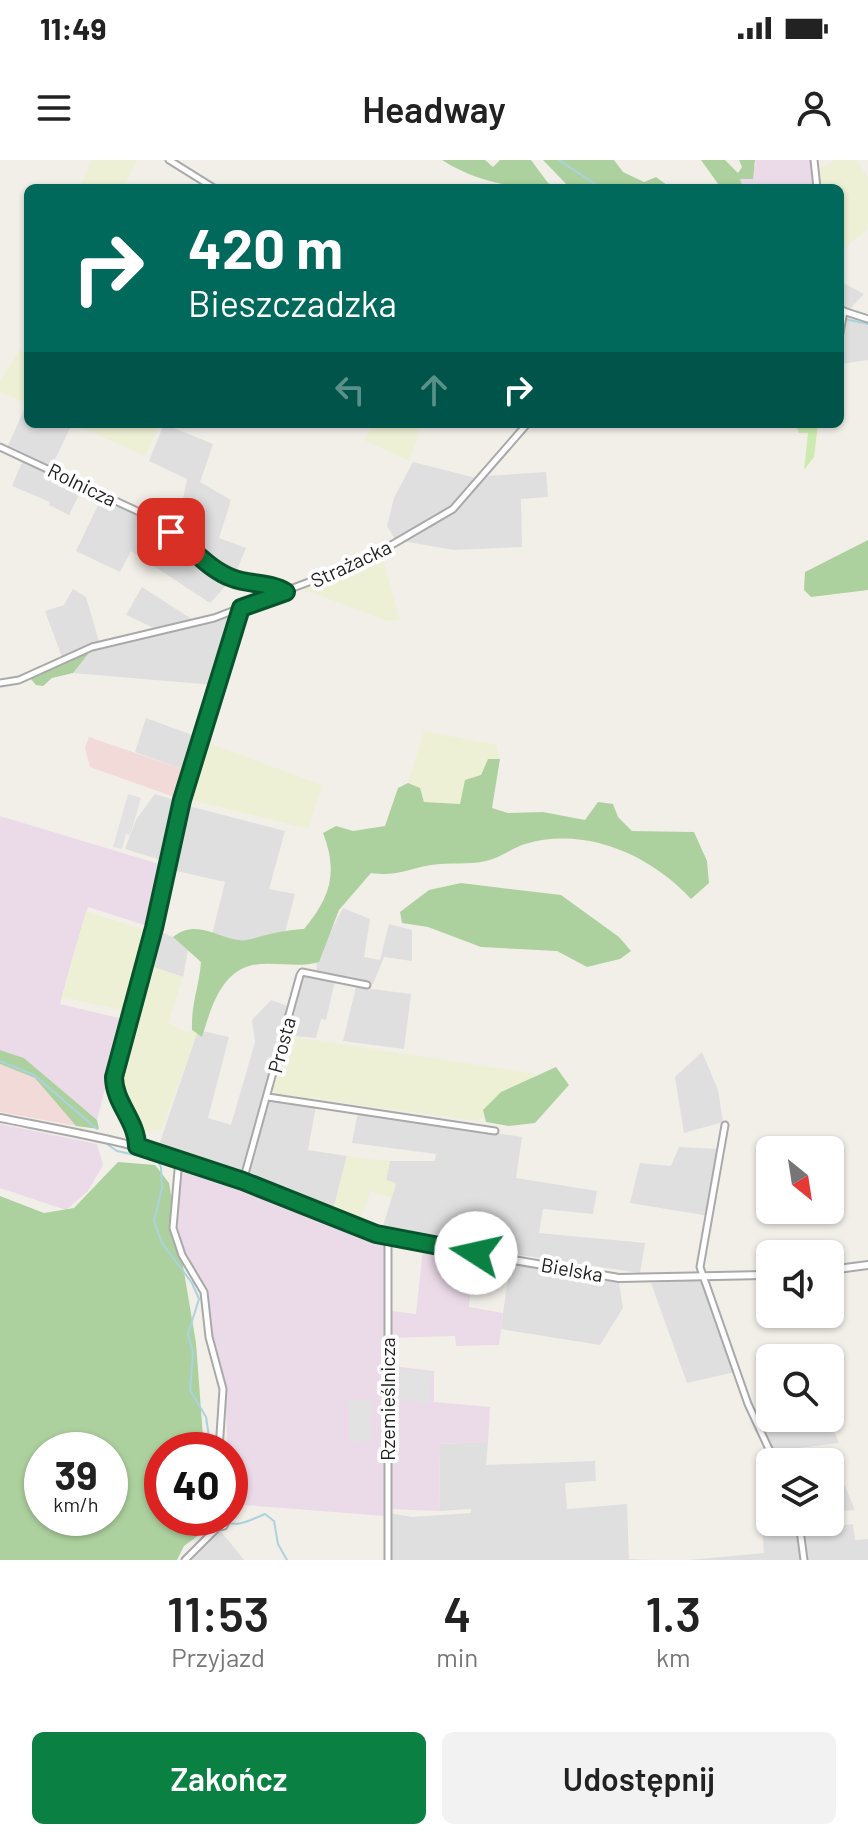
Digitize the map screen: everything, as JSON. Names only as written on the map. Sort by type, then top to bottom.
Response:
[{"type":"street","points":[[169,160],[208,184]]},
{"type":"street","points":[[814,160],[817,184]]},
{"type":"street","points":[[844,312],[868,319]]},
{"type":"street","name":"Strażacka","points":[[0,683],[19,680],[92,647],[241,608],[364,561],[453,509],[524,428]]},
{"type":"street","name":"Rolnicza","points":[[0,447],[150,517],[223,573],[277,586],[286,592]]},
{"type":"street","points":[[137,1146],[137,1135],[114,1090],[115,1071],[189,775],[241,608]]},
{"type":"street","name":"Prosta","points":[[243,1181],[300,975],[302,972],[367,985]]},
{"type":"street","points":[[268,1097],[495,1131]]},
{"type":"street","name":"Bielska","points":[[0,1118],[137,1146],[243,1181],[388,1237],[619,1278],[756,1275]]},
{"type":"street","points":[[725,1125],[709,1229],[702,1251],[703,1277],[748,1404],[768,1448]]},
{"type":"street","points":[[179,1159],[173,1228],[182,1255],[204,1292],[209,1337],[223,1389],[220,1432]]},
{"type":"street","name":"Rzemieślnicza","points":[[388,1237],[388,1560]]},
{"type":"street","points":[[844,1268],[868,1265]]},
{"type":"street","points":[[185,1560],[210,1536]]},
{"type":"street","points":[[801,1536],[804,1560]]},
{"type":"shaded area","points":[[755,160],[813,160],[815,184],[741,184],[739,179],[756,165]]},
{"type":"shaded area","points":[[844,283],[864,294],[849,310],[844,308]]},
{"type":"shaded area","points":[[844,313],[868,322],[868,360],[844,363]]},
{"type":"shaded area","points":[[24,410],[24,428],[70,428],[51,468],[7,448]]},
{"type":"shaded area","points":[[162,428],[174,428],[213,444],[200,482],[231,500],[219,538],[246,548],[234,577],[210,603],[131,551],[120,572],[76,551],[102,497],[147,519],[193,551],[183,499],[187,479],[149,461]]},
{"type":"shaded area","points":[[23,460],[82,489],[69,515],[49,505],[50,502],[12,486]]},
{"type":"shaded area","points":[[413,462],[480,479],[452,507],[396,541],[387,526],[394,498]]},
{"type":"shaded area","points":[[546,472],[548,497],[521,499],[522,547],[454,550],[402,541],[455,510],[487,476]]},
{"type":"shaded area","points":[[142,587],[193,620],[154,628],[126,615]]},
{"type":"shaded area","points":[[73,589],[86,597],[100,645],[63,660],[45,611],[64,605]]},
{"type":"shaded area","points":[[237,613],[214,685],[73,673],[92,649]]},
{"type":"shaded area","points":[[146,718],[195,736],[185,770],[135,752]]},
{"type":"shaded area","points":[[89,737],[185,770],[177,798],[90,767],[85,748]]},
{"type":"shaded area","points":[[128,794],[141,798],[130,835],[126,834],[122,849],[113,847]]},
{"type":"shaded area","points":[[155,794],[180,802],[167,862],[125,849],[136,820]]},
{"type":"shaded area","points":[[185,805],[285,831],[269,889],[295,894],[280,952],[211,939],[225,882],[172,870]]},
{"type":"shaded area","points":[[0,816],[166,866],[154,928],[88,907],[71,963],[60,1004],[123,1019],[97,1120],[24,1058],[0,1050]]},
{"type":"shaded area","points":[[343,908],[370,919],[364,957],[380,960],[389,924],[412,930],[412,961],[384,957],[373,984],[317,972],[316,960]]},
{"type":"shaded area","points":[[156,930],[173,937],[188,950],[183,977],[147,965]]},
{"type":"shaded area","points":[[302,974],[335,981],[326,1020],[321,1019],[316,1038],[282,1035],[268,1099],[316,1106],[308,1150],[347,1156],[333,1210],[242,1173],[159,1145],[198,1030],[229,1037],[208,1118],[231,1125],[255,1042],[252,1020],[271,1000],[293,1008]]},
{"type":"shaded area","points":[[356,987],[411,994],[404,1049],[343,1041]]},
{"type":"shaded area","points":[[702,1052],[718,1090],[723,1122],[684,1133],[675,1077]]},
{"type":"shaded area","points":[[0,1064],[35,1078],[76,1126],[0,1112]]},
{"type":"shaded area","points":[[358,1112],[522,1137],[516,1178],[597,1191],[593,1214],[543,1209],[539,1233],[645,1243],[640,1273],[459,1246],[383,1226],[396,1184],[386,1180],[390,1161],[435,1161],[436,1154],[352,1143]]},
{"type":"shaded area","points":[[0,1124],[97,1144],[103,1165],[88,1191],[66,1210],[0,1188]]},
{"type":"shaded area","points":[[679,1147],[718,1149],[709,1216],[630,1203],[640,1163],[671,1166]]},
{"type":"shaded area","points":[[182,1165],[385,1240],[384,1516],[248,1505],[248,1432],[227,1432],[225,1388],[211,1335],[207,1290],[185,1253],[176,1220]]},
{"type":"shaded area","points":[[423,1249],[474,1258],[469,1307],[503,1313],[499,1345],[456,1346],[455,1336],[390,1338],[391,1311],[416,1314]]},
{"type":"shaded area","points":[[510,1262],[619,1283],[623,1308],[600,1345],[501,1329]]},
{"type":"shaded area","points":[[701,1280],[735,1372],[687,1383],[651,1283]]},
{"type":"shaded area","points":[[392,1366],[434,1371],[434,1402],[490,1407],[488,1442],[439,1444],[440,1511],[390,1509]]},
{"type":"shaded area","points":[[401,1370],[431,1372],[430,1402],[399,1401]]},
{"type":"shaded area","points":[[349,1400],[371,1400],[371,1441],[349,1442]]},
{"type":"shaded area","points":[[765,1432],[835,1432],[839,1443],[798,1448],[773,1448]]},
{"type":"shaded area","points":[[488,1442],[486,1465],[595,1461],[596,1481],[565,1483],[567,1509],[627,1504],[629,1559],[654,1560],[389,1560],[390,1513],[412,1517],[471,1513],[471,1509],[440,1511],[439,1444]]},
{"type":"shaded area","points":[[844,1484],[855,1510],[844,1511]]},
{"type":"shaded area","points":[[853,1524],[855,1540],[868,1539],[868,1560],[807,1560],[804,1536],[844,1536],[844,1525]]},
{"type":"shaded area","points":[[212,1536],[225,1536],[244,1560],[188,1560]]},
{"type":"shaded area","points":[[763,1536],[798,1536],[801,1560],[689,1560],[764,1553]]},
{"type":"green space","points":[[92,160],[137,160],[125,184],[81,184]]},
{"type":"green space","points":[[442,160],[485,160],[493,167],[500,160],[531,160],[550,184],[498,183]]},
{"type":"green space","points":[[543,160],[614,160],[623,172],[644,182],[656,177],[666,184],[566,184]]},
{"type":"green space","points":[[701,160],[725,160],[738,173],[742,167],[739,160],[755,160],[753,179],[740,179],[742,184],[718,184]]},
{"type":"green space","points":[[835,160],[856,160],[868,177],[868,228],[844,249],[844,184],[818,184],[816,171]]},
{"type":"green space","points":[[20,350],[24,352],[24,402],[0,392],[0,381]]},
{"type":"green space","points":[[82,428],[158,428],[145,456]]},
{"type":"green space","points":[[372,428],[416,428],[420,431],[409,461],[364,440]]},
{"type":"green space","points":[[797,428],[818,428],[814,457],[804,470],[808,433],[799,433]]},
{"type":"green space","points":[[868,540],[868,590],[811,597],[804,590],[805,572]]},
{"type":"green space","points":[[381,553],[400,620],[387,621],[302,589]]},
{"type":"green space","points":[[92,649],[73,673],[52,678],[43,686],[36,685],[30,678]]},
{"type":"green space","points":[[424,731],[497,745],[500,759],[488,759],[481,776],[460,804],[423,802],[420,788],[408,783]]},
{"type":"green space","points":[[206,742],[322,785],[309,829],[190,800]]},
{"type":"green space","points":[[488,759],[500,759],[492,808],[508,813],[543,812],[585,820],[598,802],[613,804],[618,817],[632,831],[694,832],[707,861],[709,883],[691,899],[675,883],[637,858],[616,848],[571,839],[548,839],[525,844],[496,858],[479,862],[431,865],[388,874],[371,873],[339,910],[319,962],[301,965],[257,964],[239,971],[230,977],[217,996],[202,1037],[192,1030],[201,962],[173,937],[192,929],[247,940],[304,929],[320,906],[329,884],[330,860],[323,833],[336,826],[353,831],[385,826],[398,788],[408,783],[420,788],[424,802],[460,804],[465,780],[481,775]]},
{"type":"green space","points":[[461,883],[561,895],[619,937],[631,951],[620,959],[587,967],[557,951],[481,947],[428,927],[402,923],[400,912],[429,890]]},
{"type":"green space","points":[[86,911],[145,930],[122,1010],[62,997]]},
{"type":"green space","points":[[147,965],[183,977],[168,1023],[187,1032],[198,1030],[162,1129],[142,1132],[126,1105],[117,1078]]},
{"type":"green space","points":[[288,1036],[536,1074],[478,1121],[277,1094],[273,1090]]},
{"type":"green space","points":[[0,1050],[24,1058],[97,1120],[99,1129],[76,1126],[35,1078],[0,1064]]},
{"type":"green space","points":[[556,1067],[569,1085],[535,1123],[509,1126],[486,1122],[483,1110],[501,1092]]},
{"type":"green space","points":[[347,1156],[390,1161],[386,1180],[396,1183],[391,1198],[370,1191],[361,1219],[333,1210]]},
{"type":"green space","points":[[118,1162],[155,1165],[169,1183],[196,1343],[203,1432],[144,1432],[144,1536],[198,1536],[184,1546],[177,1560],[0,1560],[0,1196],[44,1213],[74,1208]]},
{"type":"waterway","points":[[559,160],[595,184]]},
{"type":"waterway","points":[[844,319],[868,324]]},
{"type":"waterway","points":[[0,1061],[34,1075],[97,1129]]},
{"type":"waterway","points":[[107,1144],[117,1151],[157,1160],[161,1167],[162,1188],[154,1221],[162,1243],[192,1283],[199,1299],[188,1334],[193,1353],[190,1390],[206,1417],[208,1432]]},
{"type":"waterway","points":[[248,1522],[265,1514],[274,1521],[278,1544],[287,1560]]},
{"type":"route","points":[[171,532],[214,569],[231,578],[277,586],[286,592],[241,608],[182,800],[154,928],[127,1016],[114,1077],[114,1090],[137,1135],[137,1146],[243,1181],[376,1234],[476,1253]]}]
